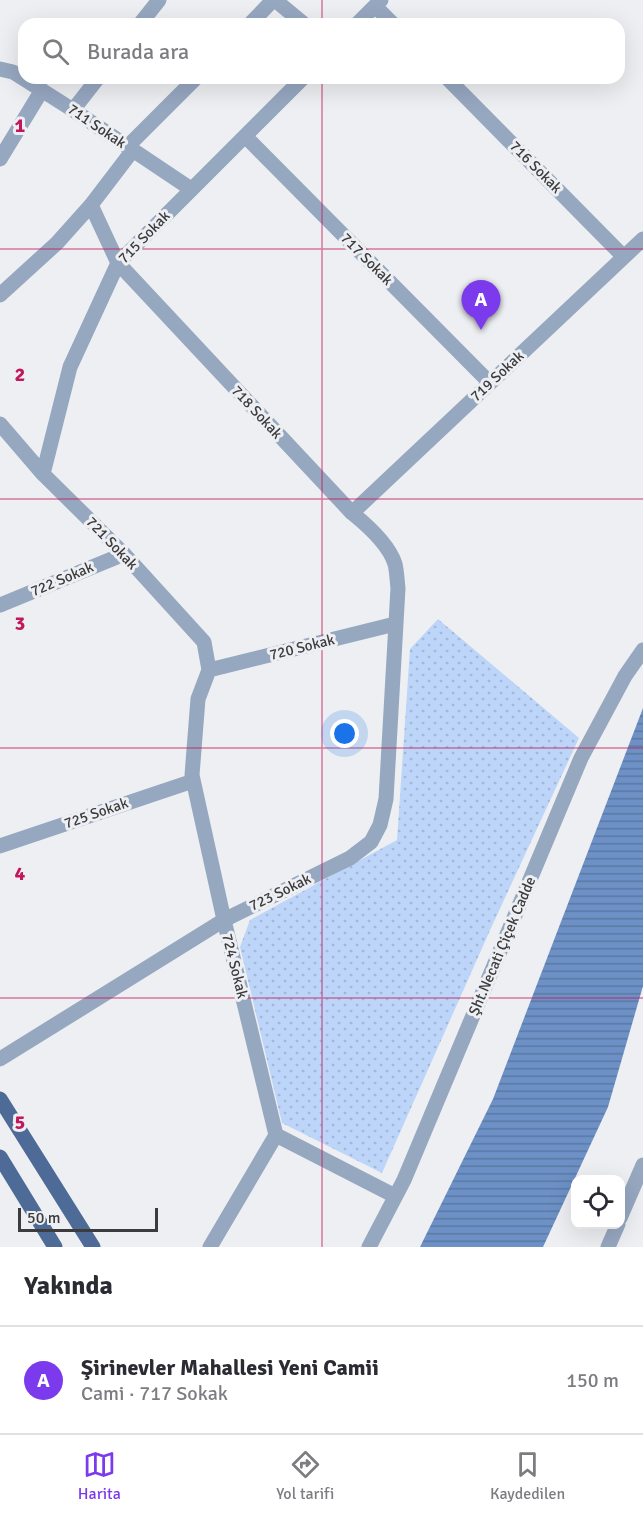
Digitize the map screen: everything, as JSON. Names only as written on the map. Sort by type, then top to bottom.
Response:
[{"type":"main road","points":[[0,1098],[93,1247]]},
{"type":"main road","points":[[0,1157],[55,1247]]},
{"type":"street","points":[[145,18],[159,0]]},
{"type":"street","points":[[256,18],[274,0],[296,18]]},
{"type":"street","points":[[363,18],[378,3],[389,18]]},
{"type":"street","name":"711 Sokak","points":[[0,69],[18,75]]},
{"type":"street","name":"711 Sokak","points":[[32,84],[190,189]]},
{"type":"street","points":[[73,110],[93,84]]},
{"type":"street","points":[[0,295],[57,243],[91,205],[130,149],[190,84]]},
{"type":"street","name":"715 Sokak","points":[[43,474],[70,367],[118,263],[297,84]]},
{"type":"street","name":"716 Sokak","points":[[453,84],[624,257]]},
{"type":"street","points":[[0,159],[42,90]]},
{"type":"street","name":"717 Sokak","points":[[244,136],[490,383]]},
{"type":"street","name":"718 Sokak","points":[[91,205],[118,263],[352,513],[369,528],[387,550],[395,564],[398,588],[395,624]]},
{"type":"street","name":"719 Sokak","points":[[352,513],[643,239]]},
{"type":"street","name":"721 Sokak","points":[[0,423],[43,474],[124,554],[204,642],[209,670]]},
{"type":"street","name":"722 Sokak","points":[[0,605],[124,554]]},
{"type":"street","name":"720 Sokak","points":[[209,670],[395,624]]},
{"type":"street","name":"723 Sokak","points":[[0,1059],[224,920],[350,858],[371,842],[380,825],[386,799],[395,624]]},
{"type":"street","name":"Şht.Necati Çiçek Cadde","points":[[369,1247],[408,1169],[581,758],[643,650]]},
{"type":"street","name":"724 Sokak","points":[[209,670],[198,699],[192,776],[276,1135]]},
{"type":"street","name":"725 Sokak","points":[[0,846],[193,781]]},
{"type":"street","points":[[210,1247],[276,1135],[395,1196]]},
{"type":"street","points":[[625,1208],[643,1165]]},
{"type":"street","points":[[608,1247],[616,1229]]},
{"type":"shaded area","points":[[438,619],[579,738],[382,1173],[282,1123],[240,947],[250,920],[397,840],[410,649]]},
{"type":"shaded area","points":[[643,708],[643,986],[608,1107],[576,1175],[571,1175],[571,1187],[543,1247],[420,1247],[493,1099]]},
{"type":"place","name":"Şirinevler Mahallesi Yeni Camii","points":[[481,330]]}]
